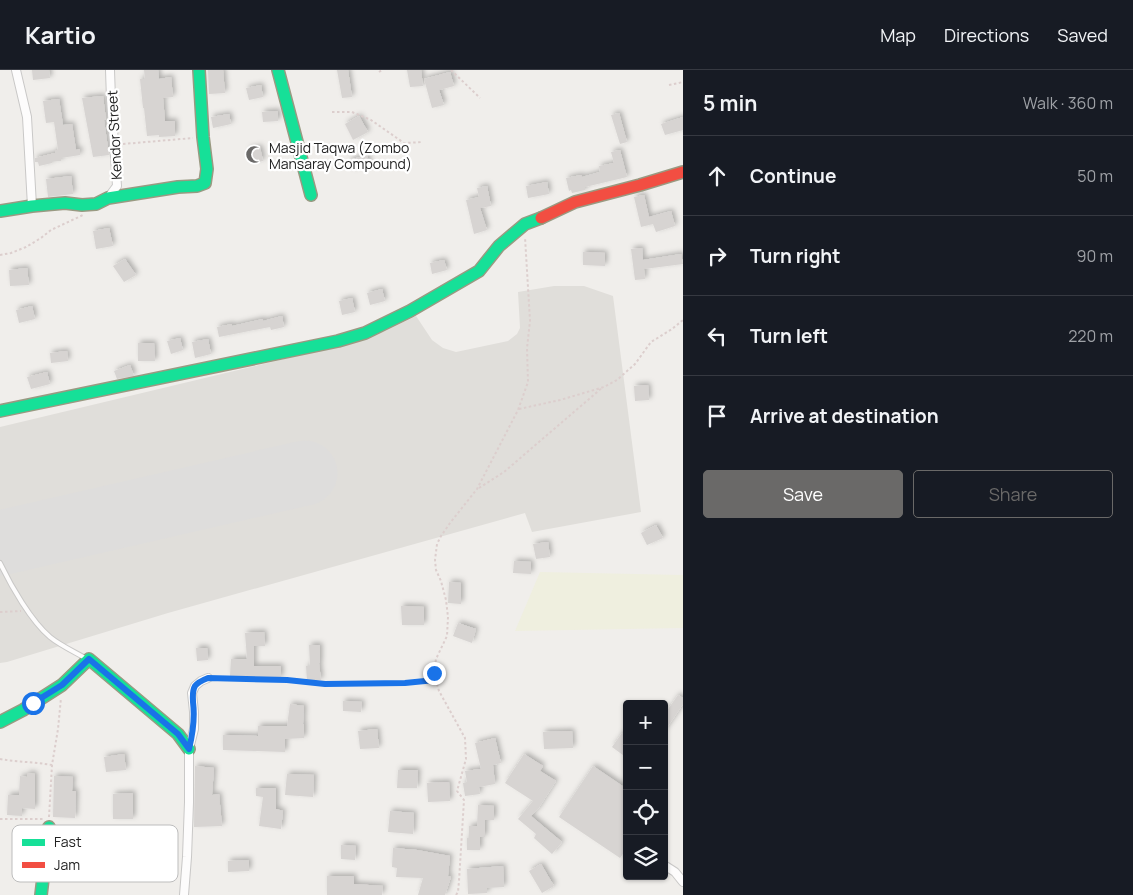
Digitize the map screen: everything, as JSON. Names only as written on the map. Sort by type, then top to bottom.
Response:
[{"type":"street","points":[[16,70],[27,117],[32,206]]},
{"type":"street","name":"Kendor Street","points":[[108,198],[117,186],[110,70]]},
{"type":"street","points":[[0,211],[65,203],[96,204],[108,198],[159,189],[197,186],[205,183],[207,169],[198,70]]},
{"type":"street","points":[[278,70],[311,195]]},
{"type":"street","points":[[0,411],[338,341],[365,333],[410,311],[479,271],[499,246],[525,224],[575,202],[683,172]]},
{"type":"street","points":[[0,722],[62,685],[89,659],[178,734],[189,749]]},
{"type":"street","points":[[184,895],[189,802],[189,749],[194,729],[192,693],[195,686],[201,680],[208,678]]},
{"type":"street","points":[[668,868],[675,872],[683,882]]},
{"type":"street","points":[[41,895],[43,882]]},
{"type":"lane","points":[[0,563],[32,616],[50,637],[89,659]]},
{"type":"path","points":[[378,72],[382,70]]},
{"type":"path","points":[[452,70],[480,98]]},
{"type":"path","points":[[669,85],[683,82]]},
{"type":"path","points":[[332,112],[352,112],[371,120],[404,143],[423,142]]},
{"type":"path","points":[[115,145],[203,137]]},
{"type":"path","points":[[0,255],[26,247],[51,230],[80,217],[96,204]]},
{"type":"path","points":[[456,895],[459,881],[464,800],[457,791],[466,759],[465,738],[439,691],[435,680],[436,659],[447,636],[448,616],[446,600],[436,570],[435,560],[437,544],[450,523],[477,489],[518,410],[528,382],[527,348],[530,320],[525,224]]},
{"type":"path","points":[[518,410],[604,387],[617,380],[635,364],[651,342],[683,320]]},
{"type":"path","points":[[477,489],[504,472],[604,387]]},
{"type":"path","points":[[0,612],[20,611],[32,616]]},
{"type":"path","points":[[208,678],[287,680],[325,684],[405,683],[435,680]]},
{"type":"path","points":[[0,819],[49,820],[52,765],[62,685]]},
{"type":"path","points":[[0,759],[52,765]]},
{"type":"shaded area","points":[[554,286],[584,286],[613,296],[641,512],[532,532],[525,513],[168,613],[0,663],[0,427],[347,344],[385,331],[416,316],[432,340],[443,348],[456,352],[508,341],[517,334],[520,328],[518,292]]},
{"type":"green space","points":[[540,572],[683,575],[683,628],[515,631]]},
{"type":"building","points":[[32,70],[49,70],[50,78],[33,80]]},
{"type":"building","points":[[144,70],[158,70],[159,79],[171,77],[173,97],[163,98],[165,121],[175,121],[175,136],[147,136],[140,79],[145,79]]},
{"type":"building","points":[[208,70],[223,70],[225,93],[209,94]]},
{"type":"building","points":[[337,70],[348,70],[352,97],[342,98]]},
{"type":"building","points":[[407,70],[421,70],[423,86],[410,87]]},
{"type":"building","points":[[450,72],[454,86],[439,90],[444,105],[432,108],[424,79]]},
{"type":"building","points":[[261,85],[263,97],[249,100],[246,88]]},
{"type":"building","points":[[103,96],[109,155],[93,157],[82,98]]},
{"type":"building","points":[[59,99],[63,125],[72,124],[76,150],[80,149],[80,155],[61,158],[61,161],[52,161],[52,163],[39,166],[38,162],[35,162],[35,158],[55,153],[55,150],[58,150],[54,122],[46,123],[43,101]]},
{"type":"building","points":[[278,111],[278,121],[263,122],[262,112]]},
{"type":"building","points":[[619,113],[627,142],[620,144],[611,115]]},
{"type":"building","points":[[229,114],[231,124],[213,128],[211,117]]},
{"type":"building","points":[[359,116],[368,132],[353,140],[345,124]]},
{"type":"building","points":[[683,117],[683,130],[665,135],[661,124]]},
{"type":"building","name":"Masjid Taqwa (Zombo Mansaray Compound)","points":[[260,147],[263,161],[251,163],[248,149]]},
{"type":"building","points":[[620,150],[627,177],[585,187],[585,190],[572,193],[571,190],[569,191],[566,178],[581,175],[582,177],[600,172],[599,166],[614,163],[611,152]]},
{"type":"building","points":[[367,155],[370,166],[352,171],[349,160]]},
{"type":"building","points":[[71,176],[73,194],[48,197],[46,179]]},
{"type":"building","points":[[547,182],[549,194],[528,198],[526,186]]},
{"type":"building","points":[[487,186],[491,206],[480,208],[487,230],[474,234],[466,200],[479,197],[477,188]]},
{"type":"building","points":[[644,195],[649,217],[671,211],[675,226],[656,232],[653,224],[641,227],[634,197]]},
{"type":"building","points":[[109,228],[113,246],[96,249],[93,231]]},
{"type":"building","points":[[642,248],[643,260],[681,254],[683,264],[644,269],[645,279],[635,280],[631,249]]},
{"type":"building","points":[[583,252],[605,253],[605,266],[583,265]]},
{"type":"building","points":[[125,259],[136,275],[124,282],[113,266]]},
{"type":"building","points":[[444,260],[447,270],[432,274],[430,263]]},
{"type":"building","points":[[27,268],[29,285],[10,286],[9,270]]},
{"type":"building","points":[[382,289],[385,301],[370,305],[367,293]]},
{"type":"building","points":[[352,298],[355,312],[342,315],[339,301]]},
{"type":"building","points":[[32,306],[35,319],[19,323],[16,310]]},
{"type":"building","points":[[282,316],[284,327],[271,330],[270,327],[219,337],[217,327],[232,324],[232,326],[263,319],[263,321]]},
{"type":"building","points":[[180,338],[183,350],[171,354],[167,341]]},
{"type":"building","points":[[208,339],[211,354],[195,358],[192,342]]},
{"type":"building","points":[[138,343],[154,343],[155,361],[138,361]]},
{"type":"building","points":[[67,351],[68,361],[51,363],[50,353]]},
{"type":"building","points":[[130,365],[134,376],[117,379],[114,371]]},
{"type":"building","points":[[47,372],[50,384],[31,389],[27,377]]},
{"type":"building","points":[[648,385],[649,400],[635,401],[634,386]]},
{"type":"building","points":[[656,525],[663,538],[647,545],[641,533]]},
{"type":"building","points":[[548,542],[550,557],[536,559],[533,544]]},
{"type":"building","points":[[514,561],[531,562],[531,574],[513,573]]},
{"type":"building","points":[[449,582],[461,583],[461,604],[448,603]]},
{"type":"building","points":[[401,606],[424,607],[424,625],[402,625]]},
{"type":"building","points":[[458,623],[476,629],[472,643],[453,636]]},
{"type":"building","points":[[264,632],[265,646],[254,646],[254,666],[281,666],[281,678],[230,676],[231,659],[247,659],[245,633]]},
{"type":"building","points":[[309,645],[320,645],[319,663],[321,680],[307,681],[306,666],[310,666]]},
{"type":"building","points":[[196,648],[207,648],[208,660],[197,661]]},
{"type":"building","points":[[678,695],[683,698],[683,704],[668,726],[668,709]]},
{"type":"building","points":[[343,701],[362,702],[361,712],[343,711]]},
{"type":"building","points":[[290,704],[304,706],[304,738],[285,739],[285,752],[223,750],[223,735],[258,736],[258,726],[287,726]]},
{"type":"building","points":[[377,729],[379,748],[360,749],[358,731]]},
{"type":"building","points":[[572,731],[573,748],[544,749],[543,732]]},
{"type":"building","points":[[622,733],[623,734],[623,755],[612,747]]},
{"type":"building","points":[[495,738],[501,763],[493,765],[495,784],[479,787],[480,794],[465,796],[463,783],[467,782],[465,771],[481,769],[475,743]]},
{"type":"building","points":[[124,754],[126,770],[106,772],[104,757]]},
{"type":"building","points":[[524,754],[543,766],[540,771],[556,781],[538,809],[531,816],[562,842],[552,854],[534,838],[536,834],[518,819],[533,801],[505,783]]},
{"type":"building","points":[[195,766],[214,768],[212,795],[219,794],[222,826],[194,827]]},
{"type":"building","points":[[593,766],[623,786],[623,854],[620,858],[559,817]]},
{"type":"building","points":[[398,770],[418,770],[417,788],[397,788]]},
{"type":"building","points":[[27,773],[35,774],[35,809],[22,808],[22,816],[7,815],[8,795],[19,795],[20,776],[27,777]]},
{"type":"building","points":[[287,774],[314,775],[313,797],[285,795]]},
{"type":"building","points":[[54,776],[73,777],[72,791],[76,791],[75,818],[53,817]]},
{"type":"building","points":[[449,782],[450,801],[428,802],[427,783]]},
{"type":"building","points":[[256,788],[276,788],[276,809],[283,811],[281,829],[259,826],[263,797],[256,796]]},
{"type":"building","points":[[133,793],[133,819],[113,819],[113,794]]},
{"type":"building","points":[[478,805],[494,806],[494,820],[485,820],[485,837],[480,837],[480,850],[467,850],[469,826],[477,826]]},
{"type":"building","points":[[390,811],[414,813],[413,834],[388,832]]},
{"type":"building","points":[[341,845],[356,846],[355,860],[341,859]]},
{"type":"building","points":[[393,848],[450,856],[448,876],[451,877],[445,895],[418,895],[423,878],[396,877],[397,868],[392,867]]},
{"type":"building","points":[[249,860],[249,871],[228,872],[228,861]]},
{"type":"building","points":[[541,864],[554,886],[542,893],[529,871]]},
{"type":"building","points":[[503,866],[504,887],[487,888],[487,893],[468,894],[467,869]]},
{"type":"building","points":[[327,876],[354,876],[354,884],[383,886],[382,895],[327,895]]},
{"type":"runway","points":[[0,543],[305,473]]},
{"type":"traffic: fast","points":[[0,211],[65,203],[96,204],[108,198],[178,187],[197,186],[205,183],[207,169],[199,70]]},
{"type":"traffic: fast","points":[[278,70],[311,195]]},
{"type":"traffic: fast","points":[[0,411],[338,341],[365,333],[410,311],[479,271],[499,246],[525,224],[541,218]]},
{"type":"traffic: fast","points":[[0,722],[62,685],[89,659],[178,734],[189,749]]},
{"type":"traffic: fast","points":[[41,895],[43,882]]},
{"type":"traffic: jam","points":[[541,218],[575,202],[683,172]]},
{"type":"place","name":"Masjid Taqwa (Zombo Mansaray Compound)","points":[[255,155]]},
{"type":"route","points":[[33,703],[62,685],[89,659],[178,734],[189,749],[194,729],[192,693],[195,686],[201,680],[208,678],[287,680],[325,684],[405,683],[435,680],[434,673]]}]
